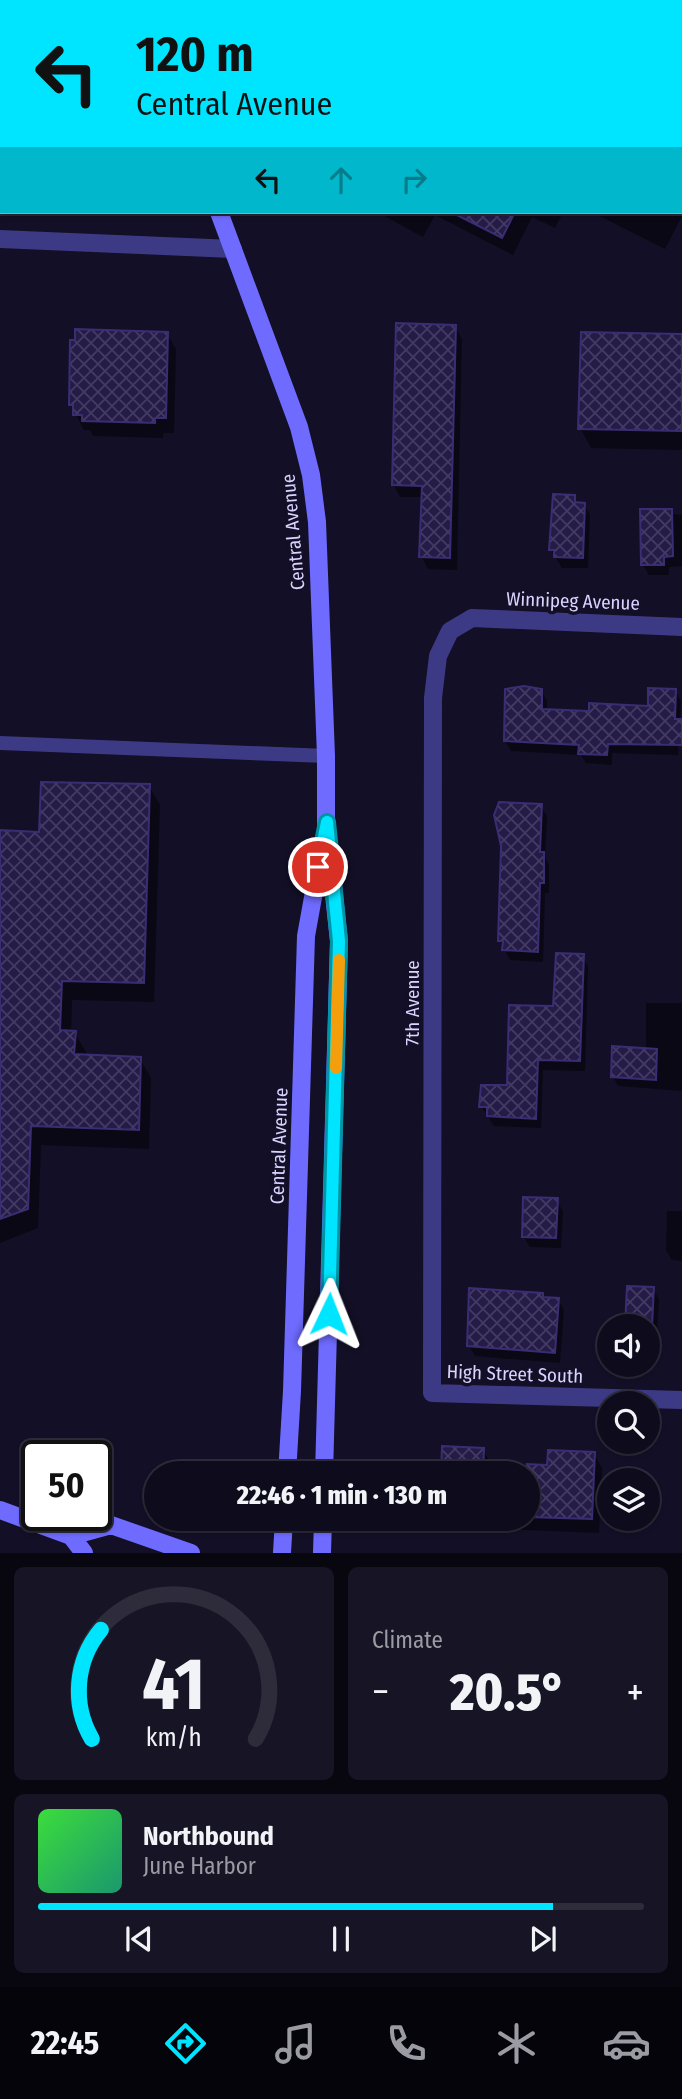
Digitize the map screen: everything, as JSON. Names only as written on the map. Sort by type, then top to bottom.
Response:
[{"type":"main road","name":"Central Avenue","points":[[220,214],[299,427],[311,475],[317,522],[327,822],[339,941],[324,1461]]},
{"type":"main road","name":"Central Avenue","points":[[288,1461],[293,1378],[306,936],[327,822]]},
{"type":"main road","points":[[0,1510],[71,1536],[85,1553]]},
{"type":"main road","points":[[71,1536],[111,1525],[191,1553]]},
{"type":"main road","points":[[282,1553],[283,1531]]},
{"type":"main road","points":[[322,1553],[323,1531]]},
{"type":"street","points":[[0,239],[233,249]]},
{"type":"street","name":"Winnipeg Avenue","points":[[463,623],[472,618],[682,626]]},
{"type":"street","name":"7th Avenue","points":[[432,1393],[433,698],[438,656],[450,631],[463,623]]},
{"type":"street","name":"High Street South","points":[[432,1393],[682,1400]]},
{"type":"lane","points":[[0,743],[326,756]]},
{"type":"building","points":[[455,214],[514,214],[502,238]]},
{"type":"building","points":[[396,323],[456,325],[450,558],[419,557],[422,486],[392,485]]},
{"type":"building","points":[[75,329],[168,332],[166,418],[155,418],[155,423],[82,421],[82,415],[73,415],[73,405],[69,405],[70,340],[75,340]]},
{"type":"building","points":[[581,332],[682,334],[682,431],[578,429]]},
{"type":"building","points":[[553,494],[575,495],[575,502],[585,503],[583,558],[554,557],[554,550],[549,550]]},
{"type":"building","points":[[640,509],[672,509],[673,556],[664,557],[664,565],[641,565]]},
{"type":"building","points":[[524,686],[542,689],[542,709],[589,711],[589,703],[648,706],[648,688],[676,689],[675,719],[682,719],[682,745],[608,744],[607,755],[578,754],[579,745],[504,741],[505,689]]},
{"type":"building","points":[[41,782],[150,784],[144,983],[62,981],[60,1030],[76,1031],[74,1054],[141,1057],[139,1130],[31,1126],[28,1209],[0,1219],[0,830],[39,832]]},
{"type":"building","points":[[499,802],[542,804],[540,852],[544,852],[544,883],[540,883],[538,952],[502,950],[503,941],[498,941],[501,846],[494,815]]},
{"type":"building","points":[[556,953],[584,954],[580,1061],[538,1060],[536,1119],[487,1116],[487,1107],[479,1107],[481,1085],[507,1085],[509,1005],[553,1006]]},
{"type":"building","points":[[612,1046],[657,1049],[656,1080],[611,1077]]},
{"type":"building","points":[[523,1197],[558,1198],[556,1238],[522,1237]]},
{"type":"building","points":[[627,1286],[654,1287],[653,1314],[626,1314]]},
{"type":"building","points":[[469,1288],[543,1293],[543,1297],[559,1298],[555,1353],[467,1346]]},
{"type":"building","points":[[442,1446],[484,1448],[484,1461],[441,1461]]},
{"type":"building","points":[[548,1450],[595,1452],[592,1519],[540,1517],[540,1465],[547,1465]]},
{"type":"slow traffic","points":[[336,1068],[339,960]]},
{"type":"route","points":[[318,867],[327,822],[339,941],[329,1314]]}]
